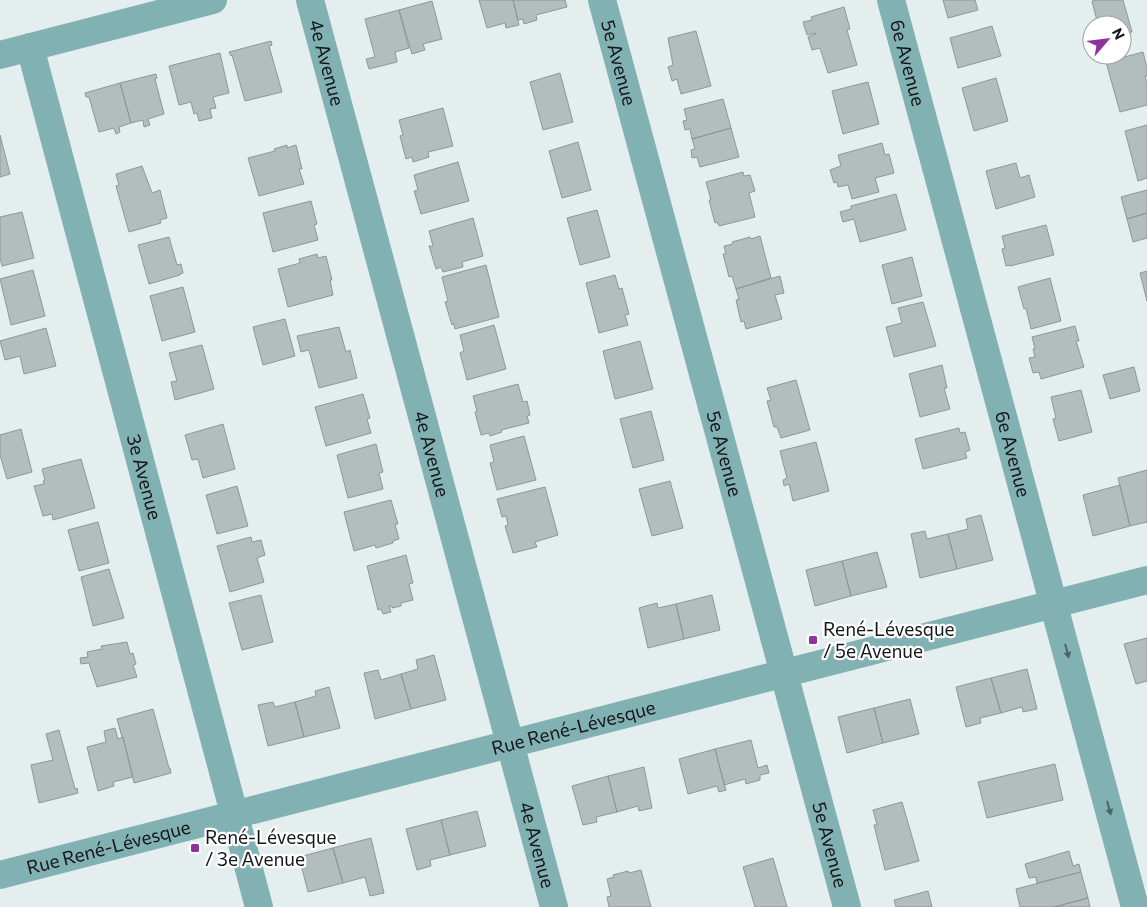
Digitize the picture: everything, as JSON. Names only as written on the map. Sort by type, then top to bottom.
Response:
[{"type":"street","points":[[0,55],[213,0]]},
{"type":"street","name":"4e Avenue","points":[[310,0],[554,907]]},
{"type":"street","name":"5e Avenue","points":[[602,0],[847,907]]},
{"type":"street","name":"6e Avenue","points":[[891,0],[1135,907]]},
{"type":"street","name":"3e Avenue","points":[[30,47],[259,907]]},
{"type":"street","name":"Rue René-Lévesque","points":[[0,875],[1147,580]]},
{"type":"building","points":[[479,0],[513,0],[519,25],[506,28],[505,23],[487,28]]},
{"type":"building","points":[[513,0],[565,0],[567,7],[536,15],[537,20],[524,24],[523,19],[518,20]]},
{"type":"building","points":[[943,0],[975,0],[978,10],[948,18]]},
{"type":"building","points":[[1123,0],[1127,15],[1096,15],[1092,1]]},
{"type":"building","points":[[432,1],[442,39],[423,44],[425,50],[412,54],[399,10]]},
{"type":"building","points":[[844,7],[850,29],[847,30],[857,65],[828,73],[820,48],[812,50],[808,37],[816,33],[807,35],[803,22],[812,20],[811,17]]},
{"type":"building","points":[[399,10],[409,48],[395,52],[397,62],[369,69],[366,59],[375,57],[365,19]]},
{"type":"building","points":[[992,26],[1001,56],[958,68],[950,38]]},
{"type":"building","points":[[696,31],[711,86],[681,94],[677,79],[672,81],[668,67],[673,65],[668,38]]},
{"type":"building","points":[[271,41],[272,45],[269,46],[282,92],[245,101],[232,55],[229,52]]},
{"type":"building","points":[[1143,52],[1147,68],[1147,76],[1145,76],[1147,83],[1147,105],[1120,112],[1107,65],[1132,65],[1132,55]]},
{"type":"building","points":[[220,53],[229,93],[213,97],[216,108],[210,109],[212,118],[199,121],[197,113],[194,114],[191,102],[179,105],[169,66]]},
{"type":"building","points":[[560,73],[573,122],[543,130],[530,82]]},
{"type":"building","points":[[156,74],[157,78],[155,79],[164,114],[148,119],[150,125],[144,127],[143,120],[131,123],[120,83]]},
{"type":"building","points":[[996,78],[1008,121],[974,131],[962,88]]},
{"type":"building","points":[[868,82],[879,124],[843,134],[832,91]]},
{"type":"building","points":[[120,83],[131,123],[119,127],[120,132],[116,134],[114,128],[99,132],[89,97],[86,97],[85,93]]},
{"type":"building","points":[[723,99],[731,128],[692,139],[690,129],[685,130],[683,121],[687,120],[684,109]]},
{"type":"building","points":[[443,108],[453,146],[428,152],[429,157],[413,162],[412,157],[406,159],[400,136],[403,135],[399,120]]},
{"type":"building","points":[[1147,125],[1147,178],[1138,181],[1125,131]]},
{"type":"building","points":[[731,128],[739,157],[700,167],[697,157],[692,158],[691,150],[695,149],[692,139]]},
{"type":"building","points":[[0,135],[10,174],[0,177]]},
{"type":"building","points":[[578,142],[591,190],[562,198],[549,151]]},
{"type":"building","points":[[882,143],[885,155],[889,154],[894,173],[875,178],[879,192],[852,199],[848,185],[838,187],[837,182],[834,183],[830,170],[841,166],[838,155]]},
{"type":"building","points":[[287,145],[287,148],[296,145],[302,169],[299,169],[304,184],[259,196],[248,158],[275,151],[274,149]]},
{"type":"building","points":[[458,162],[469,201],[421,214],[414,191],[418,190],[414,175]]},
{"type":"building","points":[[1016,163],[1020,178],[1029,175],[1035,197],[996,209],[986,171]]},
{"type":"building","points":[[142,166],[152,193],[160,190],[167,218],[160,220],[161,223],[129,232],[116,186],[119,185],[116,174]]},
{"type":"building","points":[[743,172],[744,176],[750,175],[755,191],[749,193],[755,217],[719,226],[717,222],[715,223],[706,182]]},
{"type":"building","points":[[1147,190],[1147,213],[1127,219],[1121,197]]},
{"type":"building","points":[[896,194],[906,230],[860,242],[854,219],[843,222],[840,212],[851,209],[851,206]]},
{"type":"building","points":[[311,201],[317,224],[314,225],[318,240],[273,252],[263,213]]},
{"type":"building","points":[[597,210],[610,257],[580,265],[567,218]]},
{"type":"building","points":[[22,212],[34,258],[2,266],[0,258],[0,217]]},
{"type":"building","points":[[1147,213],[1147,238],[1133,242],[1127,219]]},
{"type":"building","points":[[473,218],[483,256],[462,262],[463,267],[443,272],[441,267],[436,269],[429,246],[433,246],[429,231]]},
{"type":"building","points":[[1046,225],[1054,255],[1006,266],[1002,249],[1005,248],[1002,236]]},
{"type":"building","points":[[760,236],[771,278],[736,289],[732,276],[729,277],[723,254],[726,254],[724,246],[750,237],[751,239]]},
{"type":"building","points":[[169,237],[177,265],[181,264],[183,273],[149,284],[138,245]]},
{"type":"building","points":[[317,254],[318,258],[326,256],[332,280],[330,280],[333,295],[288,307],[278,269],[300,263],[299,259]]},
{"type":"building","points":[[912,257],[922,296],[892,304],[882,265]]},
{"type":"building","points":[[486,265],[499,317],[455,329],[445,302],[448,301],[442,277]]},
{"type":"building","points":[[33,270],[45,316],[11,325],[0,279]]},
{"type":"building","points":[[1147,271],[1147,301],[1140,273]]},
{"type":"building","points":[[615,275],[619,289],[622,288],[629,314],[625,315],[628,325],[599,333],[586,283]]},
{"type":"building","points":[[780,276],[784,293],[775,295],[782,319],[746,329],[744,321],[741,322],[736,300],[739,299],[736,289]]},
{"type":"building","points":[[1050,278],[1061,321],[1031,329],[1018,287]]},
{"type":"building","points":[[183,287],[195,332],[162,341],[150,296]]},
{"type":"building","points":[[923,302],[936,346],[894,357],[886,327],[902,323],[898,308]]},
{"type":"building","points":[[285,319],[295,356],[263,365],[253,327]]},
{"type":"building","points":[[494,325],[506,369],[467,380],[460,353],[464,351],[460,335]]},
{"type":"building","points":[[1075,326],[1079,341],[1076,341],[1084,367],[1041,379],[1039,372],[1033,373],[1029,358],[1035,357],[1032,337]]},
{"type":"building","points":[[339,327],[346,352],[350,350],[357,378],[319,388],[309,350],[301,352],[297,336]]},
{"type":"building","points":[[46,328],[56,366],[24,374],[20,356],[5,360],[0,341]]},
{"type":"building","points":[[640,341],[653,389],[615,399],[603,351]]},
{"type":"building","points":[[202,345],[214,389],[175,400],[171,382],[177,381],[169,353]]},
{"type":"building","points":[[942,365],[947,388],[944,388],[950,409],[920,417],[909,374]]},
{"type":"building","points":[[1134,367],[1140,391],[1110,399],[1103,375]]},
{"type":"building","points":[[796,380],[810,430],[781,438],[777,427],[774,427],[767,401],[771,400],[767,388]]},
{"type":"building","points":[[518,384],[523,402],[527,401],[530,415],[527,416],[529,423],[501,430],[502,432],[490,436],[489,433],[481,435],[473,396]]},
{"type":"building","points":[[1081,390],[1092,432],[1059,441],[1053,419],[1056,418],[1051,397]]},
{"type":"building","points":[[363,394],[370,418],[367,419],[371,433],[326,446],[315,407]]},
{"type":"building","points":[[651,411],[664,460],[633,468],[620,419]]},
{"type":"building","points":[[223,424],[235,469],[203,478],[198,459],[192,460],[185,435]]},
{"type":"building","points":[[959,428],[960,433],[965,432],[970,450],[965,452],[967,458],[923,469],[915,439]]},
{"type":"building","points":[[21,429],[32,472],[7,479],[0,455],[0,435]]},
{"type":"building","points":[[524,436],[536,480],[497,490],[490,463],[494,462],[490,445]]},
{"type":"building","points":[[816,442],[829,491],[793,501],[789,484],[784,486],[783,480],[787,478],[780,451]]},
{"type":"building","points":[[376,444],[383,472],[379,473],[383,489],[348,498],[337,455]]},
{"type":"building","points":[[81,459],[95,508],[53,520],[52,514],[43,516],[34,486],[44,484],[43,481],[45,480],[42,469]]},
{"type":"building","points":[[1147,470],[1147,522],[1130,526],[1118,478]]},
{"type":"building","points":[[670,481],[683,528],[652,536],[639,489]]},
{"type":"building","points":[[1120,485],[1130,526],[1093,536],[1083,495]]},
{"type":"building","points":[[237,486],[248,526],[217,534],[206,495]]},
{"type":"building","points":[[545,487],[558,535],[535,542],[537,547],[513,553],[505,526],[508,525],[506,516],[502,517],[497,499]]},
{"type":"building","points":[[391,500],[398,524],[395,524],[399,539],[393,541],[393,543],[376,548],[375,545],[354,551],[344,512]]},
{"type":"building","points":[[981,515],[993,560],[957,569],[948,534],[968,529],[966,519]]},
{"type":"building","points":[[98,522],[109,563],[79,571],[68,530]]},
{"type":"building","points":[[925,531],[927,539],[948,534],[957,569],[920,578],[911,534]]},
{"type":"building","points":[[251,537],[252,542],[261,540],[265,555],[257,558],[264,582],[230,592],[217,546]]},
{"type":"building","points":[[877,552],[887,587],[851,596],[842,561]]},
{"type":"building","points":[[406,555],[413,583],[409,584],[413,600],[401,603],[401,606],[392,608],[392,606],[389,606],[391,612],[383,614],[381,609],[378,610],[367,566]]},
{"type":"building","points":[[842,561],[851,596],[815,606],[806,570]]},
{"type":"building","points":[[109,569],[124,618],[93,626],[81,577]]},
{"type":"building","points":[[261,595],[273,642],[242,650],[229,603]]},
{"type":"building","points":[[712,595],[720,630],[684,639],[676,604]]},
{"type":"building","points":[[657,603],[658,608],[676,604],[684,639],[648,648],[639,608]]},
{"type":"building","points":[[1147,638],[1147,681],[1136,684],[1124,644]]},
{"type":"building","points":[[127,642],[130,654],[133,653],[136,664],[133,665],[137,677],[97,687],[89,663],[81,664],[80,658],[88,657],[87,652],[102,649],[101,646]]},
{"type":"building","points":[[434,655],[446,700],[411,709],[401,674],[418,669],[416,660]]},
{"type":"building","points":[[1027,669],[1037,709],[1023,712],[1022,707],[1001,713],[991,678]]},
{"type":"building","points":[[378,670],[381,680],[401,674],[411,709],[375,719],[364,673]]},
{"type":"building","points":[[991,678],[1001,713],[980,718],[981,723],[966,727],[956,687]]},
{"type":"building","points":[[329,687],[340,728],[304,737],[295,702],[316,696],[315,691]]},
{"type":"building","points":[[910,699],[919,734],[883,743],[874,708]]},
{"type":"building","points":[[273,702],[275,707],[295,702],[304,737],[268,746],[258,705]]},
{"type":"building","points":[[874,708],[883,743],[847,753],[838,717]]},
{"type":"building","points":[[153,709],[171,773],[134,783],[117,719]]},
{"type":"building","points":[[115,728],[118,739],[123,737],[133,777],[113,782],[114,786],[98,791],[87,747],[106,742],[104,731]]},
{"type":"building","points":[[59,730],[75,789],[77,788],[78,793],[39,803],[31,765],[53,760],[46,734]]},
{"type":"building","points":[[751,740],[758,768],[767,765],[769,773],[760,775],[760,780],[746,784],[745,779],[724,785],[715,749]]},
{"type":"building","points":[[715,749],[726,790],[719,792],[717,786],[688,794],[679,759]]},
{"type":"building","points":[[1055,764],[1063,800],[987,818],[978,782]]},
{"type":"building","points":[[644,767],[652,808],[639,811],[638,806],[617,812],[608,776]]},
{"type":"building","points":[[608,776],[617,812],[596,817],[597,822],[583,825],[572,786]]},
{"type":"building","points":[[902,802],[919,861],[885,870],[874,825],[877,825],[873,810]]},
{"type":"building","points":[[477,811],[486,846],[450,855],[441,820]]},
{"type":"building","points":[[441,820],[450,855],[430,860],[431,866],[417,870],[406,829]]},
{"type":"building","points":[[371,838],[384,893],[370,896],[365,877],[343,883],[333,848]]},
{"type":"building","points":[[333,848],[343,883],[308,892],[299,857]]},
{"type":"building","points":[[1069,851],[1073,866],[1079,864],[1081,872],[1037,883],[1036,877],[1029,878],[1025,864]]},
{"type":"building","points":[[773,858],[787,907],[755,907],[743,867]]},
{"type":"building","points":[[641,870],[651,907],[609,907],[607,897],[611,896],[607,879],[614,877],[613,875],[628,871],[629,873]]},
{"type":"building","points":[[1081,872],[1088,898],[1054,907],[1020,907],[1016,889]]},
{"type":"building","points":[[928,891],[932,907],[896,907],[894,900]]},
{"type":"building","points":[[1088,898],[1090,907],[1054,907],[1058,906]]},
{"type":"place","name":"René-Lévesque / 5e Avenue","points":[[813,640]]},
{"type":"place","name":"René-Lévesque / 3e Avenue","points":[[195,848]]}]
